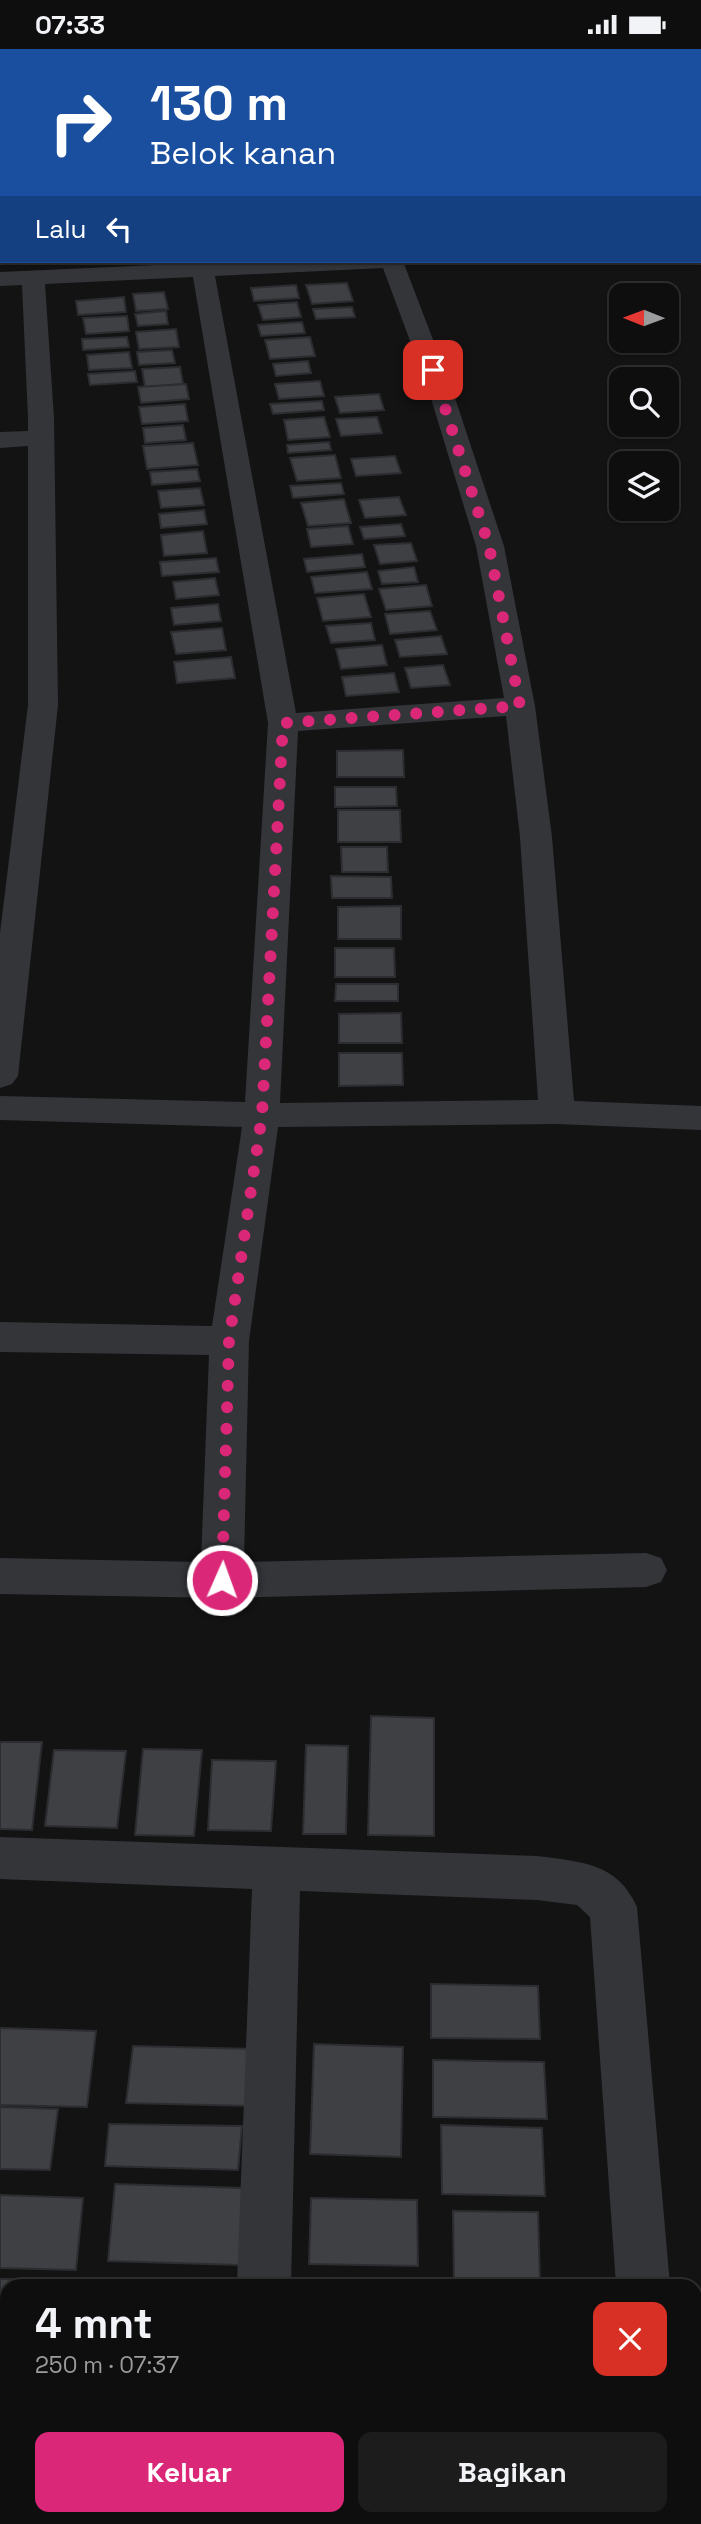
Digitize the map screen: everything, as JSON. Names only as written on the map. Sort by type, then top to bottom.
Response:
[{"type":"street","points":[[0,279],[348,263]]},
{"type":"street","points":[[391,263],[441,392],[489,546],[520,706],[536,837],[557,1112]]},
{"type":"street","points":[[203,270],[283,723],[262,1115],[229,1341],[222,1580]]},
{"type":"street","points":[[0,1076],[43,705],[40,437],[33,277]]},
{"type":"street","points":[[0,440],[40,437]]},
{"type":"street","points":[[283,723],[520,706]]},
{"type":"street","points":[[0,1108],[262,1115],[557,1112],[701,1118]]},
{"type":"street","points":[[0,1337],[229,1341]]},
{"type":"street","points":[[0,1576],[222,1580],[646,1570]]},
{"type":"street","points":[[0,1858],[537,1878],[589,1885],[614,1907],[643,2279]]},
{"type":"street","points":[[264,2279],[276,1868]]},
{"type":"building","points":[[347,283],[353,301],[312,304],[306,285]]},
{"type":"building","points":[[296,285],[299,298],[254,301],[251,288]]},
{"type":"building","points":[[164,292],[168,309],[136,311],[133,294]]},
{"type":"building","points":[[124,297],[126,312],[78,315],[76,301]]},
{"type":"building","points":[[297,302],[301,317],[263,320],[258,305]]},
{"type":"building","points":[[352,307],[355,317],[316,319],[313,309]]},
{"type":"building","points":[[166,311],[168,324],[138,326],[135,314]]},
{"type":"building","points":[[127,316],[129,331],[86,334],[83,318]]},
{"type":"building","points":[[302,322],[305,333],[261,336],[258,325]]},
{"type":"building","points":[[176,329],[179,347],[139,349],[136,332]]},
{"type":"building","points":[[127,337],[129,347],[83,350],[82,339]]},
{"type":"building","points":[[310,337],[315,356],[270,359],[265,340]]},
{"type":"building","points":[[172,350],[175,363],[139,365],[137,352]]},
{"type":"building","points":[[129,352],[132,368],[89,370],[87,355]]},
{"type":"building","points":[[308,361],[311,373],[276,376],[273,364]]},
{"type":"building","points":[[180,367],[183,384],[145,387],[142,369]]},
{"type":"building","points":[[135,371],[137,382],[90,385],[88,374]]},
{"type":"building","points":[[320,381],[324,396],[279,399],[275,384]]},
{"type":"building","points":[[186,384],[189,399],[141,403],[138,387]]},
{"type":"building","points":[[379,394],[384,410],[340,413],[335,397]]},
{"type":"building","points":[[322,401],[324,410],[273,414],[270,404]]},
{"type":"building","points":[[185,404],[188,421],[142,424],[139,407]]},
{"type":"building","points":[[324,417],[330,437],[288,440],[284,420]]},
{"type":"building","points":[[377,417],[382,433],[341,436],[336,419]]},
{"type":"building","points":[[183,425],[186,440],[145,443],[143,428]]},
{"type":"building","points":[[329,442],[331,450],[288,453],[287,445]]},
{"type":"building","points":[[193,443],[198,465],[147,469],[143,446]]},
{"type":"building","points":[[335,455],[341,478],[297,481],[290,458]]},
{"type":"building","points":[[395,456],[401,473],[356,476],[351,459]]},
{"type":"building","points":[[197,469],[200,481],[152,485],[150,472]]},
{"type":"building","points":[[341,483],[344,494],[293,498],[290,486]]},
{"type":"building","points":[[200,488],[204,505],[161,508],[158,491]]},
{"type":"building","points":[[399,497],[406,515],[365,518],[359,500]]},
{"type":"building","points":[[344,499],[351,523],[308,526],[301,503]]},
{"type":"building","points":[[204,510],[207,524],[161,528],[159,514]]},
{"type":"building","points":[[401,524],[405,536],[364,539],[360,527]]},
{"type":"building","points":[[348,526],[353,544],[311,547],[307,529]]},
{"type":"building","points":[[203,531],[207,553],[164,556],[161,535]]},
{"type":"building","points":[[411,543],[417,561],[380,564],[374,545]]},
{"type":"building","points":[[362,554],[365,567],[307,572],[304,559]]},
{"type":"building","points":[[216,558],[219,572],[162,576],[160,562]]},
{"type":"building","points":[[414,567],[418,582],[382,584],[378,571]]},
{"type":"building","points":[[367,572],[372,589],[315,593],[311,577]]},
{"type":"building","points":[[215,578],[219,595],[176,599],[173,582]]},
{"type":"building","points":[[426,585],[432,606],[386,610],[379,589]]},
{"type":"building","points":[[364,594],[371,617],[323,621],[317,598]]},
{"type":"building","points":[[218,604],[221,621],[174,625],[171,608]]},
{"type":"building","points":[[430,611],[437,630],[390,634],[385,614]]},
{"type":"building","points":[[371,623],[375,640],[331,643],[326,626]]},
{"type":"building","points":[[222,628],[226,650],[176,654],[171,632]]},
{"type":"building","points":[[441,636],[447,654],[400,657],[395,640]]},
{"type":"building","points":[[382,645],[387,665],[341,669],[336,649]]},
{"type":"building","points":[[231,657],[235,678],[177,683],[174,662]]},
{"type":"building","points":[[443,665],[450,685],[411,688],[405,668]]},
{"type":"building","points":[[394,673],[399,692],[346,696],[342,677]]},
{"type":"building","points":[[403,750],[404,777],[337,777],[337,751]]},
{"type":"building","points":[[335,787],[396,787],[397,806],[335,807]]},
{"type":"building","points":[[338,810],[400,810],[401,842],[338,842]]},
{"type":"building","points":[[341,847],[387,847],[388,872],[342,872]]},
{"type":"building","points":[[331,876],[391,877],[392,898],[332,898]]},
{"type":"building","points":[[401,906],[401,939],[338,939],[338,907]]},
{"type":"building","points":[[335,948],[394,948],[395,977],[335,977]]},
{"type":"building","points":[[336,984],[398,984],[398,1001],[335,1001]]},
{"type":"building","points":[[401,1013],[402,1043],[339,1043],[339,1014]]},
{"type":"building","points":[[339,1053],[402,1053],[403,1085],[339,1086]]},
{"type":"building","points":[[371,1716],[434,1718],[434,1836],[368,1835]]},
{"type":"building","points":[[0,1742],[42,1742],[32,1830],[0,1829]]},
{"type":"building","points":[[306,1745],[348,1746],[346,1834],[303,1834]]},
{"type":"building","points":[[143,1749],[202,1750],[194,1836],[135,1835]]},
{"type":"building","points":[[54,1750],[126,1751],[117,1828],[45,1826]]},
{"type":"building","points":[[212,1760],[276,1761],[271,1831],[208,1830]]},
{"type":"building","points":[[431,1984],[538,1986],[540,2039],[431,2038]]},
{"type":"building","points":[[0,2028],[96,2031],[87,2107],[0,2105]]},
{"type":"building","points":[[314,2044],[403,2047],[401,2157],[310,2154]]},
{"type":"building","points":[[133,2046],[256,2049],[252,2106],[126,2103]]},
{"type":"building","points":[[433,2060],[544,2062],[547,2119],[433,2117]]},
{"type":"building","points":[[0,2107],[58,2109],[50,2170],[0,2169]]},
{"type":"building","points":[[109,2124],[242,2126],[238,2170],[105,2166]]},
{"type":"building","points":[[441,2125],[542,2128],[545,2196],[442,2194]]},
{"type":"building","points":[[115,2184],[243,2188],[240,2265],[108,2261]]},
{"type":"building","points":[[0,2195],[83,2198],[76,2270],[0,2268]]},
{"type":"building","points":[[311,2198],[417,2200],[418,2266],[309,2264]]},
{"type":"building","points":[[453,2211],[538,2212],[540,2279],[454,2279]]},
{"type":"route","points":[[222,1580],[229,1341],[262,1115],[283,723],[520,706],[489,546],[433,370]]}]
